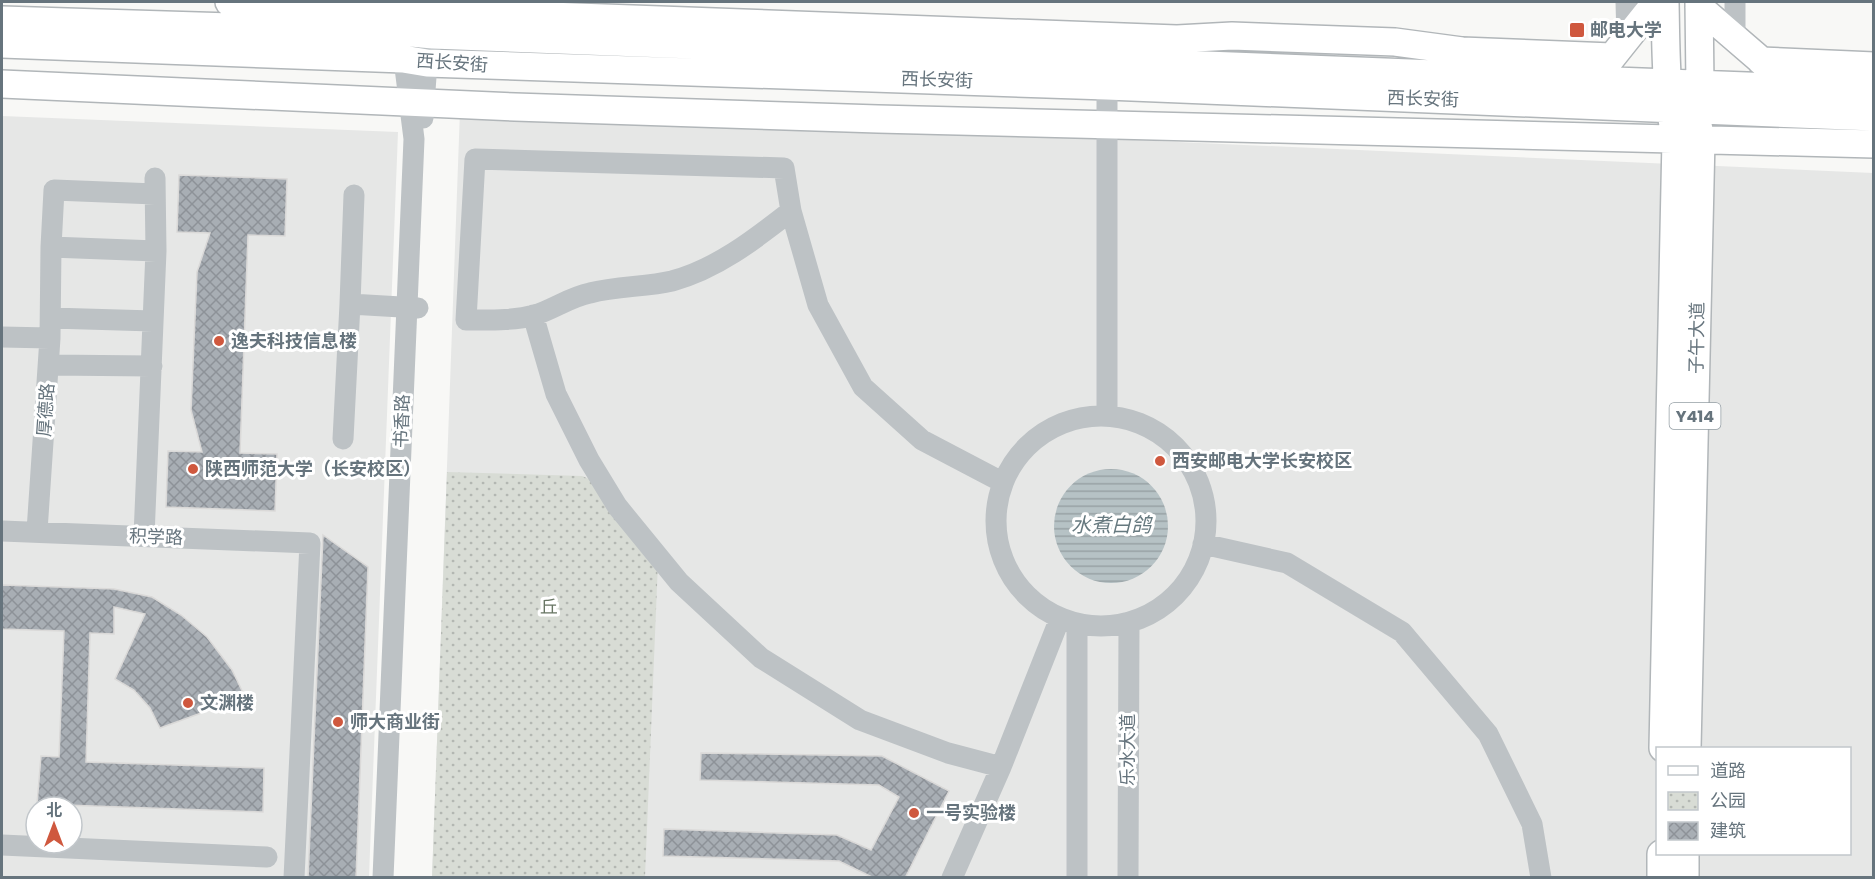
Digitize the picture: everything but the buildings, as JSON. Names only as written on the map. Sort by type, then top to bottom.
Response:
[{"type":"main road","points":[[229,2],[400,15]]},
{"type":"main road","points":[[1594,80],[1656,2]]},
{"type":"main road","points":[[1665,2],[1667,83]]},
{"type":"main road","points":[[1699,4],[1793,88]]},
{"type":"main road","name":"子午大道","points":[[1687,747],[1688,102],[1699,4]]},
{"type":"main road","points":[[432,16],[1177,39],[1232,36],[1395,42],[1462,51],[1620,48]]},
{"type":"main road","name":"西长安街","points":[[2,20],[432,16],[1107,74],[1688,102],[1874,117]]},
{"type":"main road","name":"西长安街","points":[[2,44],[415,61],[1107,74],[1594,80],[1667,83],[1688,102],[1793,88],[1874,91]]},
{"type":"main road","points":[[1761,61],[1874,66]]},
{"type":"main road","points":[[2,84],[416,103],[867,119],[1874,144]]},
{"type":"main road","name":"子午大道","points":[[1663,747],[1689,139]]},
{"type":"main road","points":[[1661,878],[1662,855]]},
{"type":"main road","points":[[1685,855],[1685,878]]},
{"type":"street","points":[[1620,48],[1626,2]]},
{"type":"street","points":[[1735,2],[1735,38]]},
{"type":"street","name":"书香路","points":[[397,878],[416,103],[415,61],[400,15]]},
{"type":"street","name":"书香路","points":[[415,61],[432,16]]},
{"type":"street","points":[[1107,74],[1107,415]]},
{"type":"street","points":[[791,211],[733,253],[699,272],[672,281],[592,292],[568,299],[533,315],[504,321],[466,321],[475,159],[784,168],[791,211],[818,305],[863,387],[922,441],[1002,482]]},
{"type":"street","name":"厚德路","points":[[38,531],[50,365],[54,190],[155,186],[156,251]]},
{"type":"street","points":[[342,439],[354,195]]},
{"type":"street","points":[[51,247],[156,251],[144,536]]},
{"type":"street","points":[[350,304],[412,307]]},
{"type":"street","name":"书香路","points":[[383,878],[412,307]]},
{"type":"street","points":[[533,315],[556,394],[589,460],[617,506],[679,582],[761,658],[860,720],[948,753],[1001,767]]},
{"type":"street","points":[[2,337],[51,328],[153,321]]},
{"type":"street","points":[[50,365],[152,366]]},
{"type":"street","points":[[1107,415],[1152,429],[1178,449],[1197,477],[1206,509],[1203,544],[1195,569],[1178,593],[1156,611],[1129,622],[1103,626],[1069,621],[1032,601],[1010,576],[998,546],[995,514],[1002,482],[1021,451],[1050,428],[1084,417],[1107,415]]},
{"type":"street","name":"积学路","points":[[2,531],[310,543],[294,878]]},
{"type":"street","points":[[1203,544],[1287,563],[1402,632],[1488,734],[1532,824],[1541,878]]},
{"type":"street","points":[[952,878],[1069,621]]},
{"type":"street","points":[[1069,621],[1077,878]]},
{"type":"street","name":"乐水大道","points":[[1128,878],[1129,622]]},
{"type":"street","points":[[2,845],[267,857]]},
{"type":"shaded area","name":"西安邮电大学长安校区","points":[[460,110],[1873,173],[1873,877],[432,878]]},
{"type":"shaded area","name":"陕西师范大学（长安校区）","points":[[2,116],[398,132],[369,877],[2,878]]},
{"type":"green space","name":"丘","points":[[447,472],[582,476],[603,485],[658,562],[645,877],[432,878]]},
{"type":"water","name":"水煮白鸽","points":[[1111,469],[1133,473],[1151,486],[1164,504],[1168,526],[1164,548],[1151,566],[1133,579],[1111,583],[1089,579],[1071,566],[1058,548],[1054,526],[1058,504],[1071,486],[1089,473]]},
{"type":"place","name":"邮电大学","points":[[1577,30]]},
{"type":"place","name":"逸夫科技信息楼","points":[[219,341]]},
{"type":"place","name":"西安邮电大学长安校区","points":[[1160,461]]},
{"type":"place","name":"陕西师范大学（长安校区）","points":[[193,469]]},
{"type":"place","name":"文渊楼","points":[[188,703]]},
{"type":"place","name":"师大商业街","points":[[338,722]]},
{"type":"place","name":"一号实验楼","points":[[914,813]]}]
